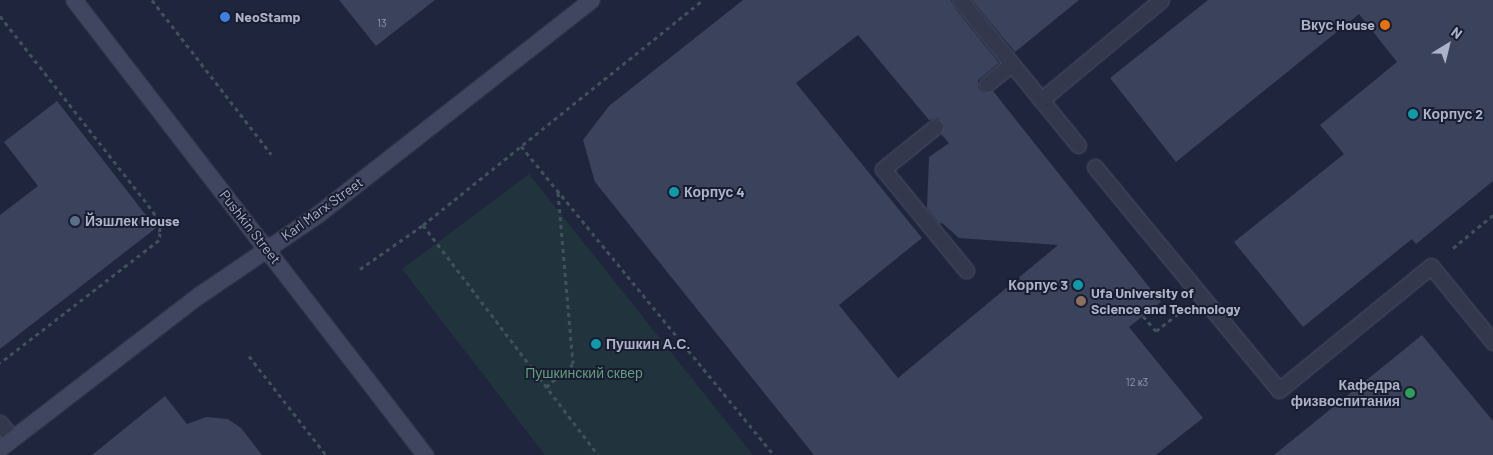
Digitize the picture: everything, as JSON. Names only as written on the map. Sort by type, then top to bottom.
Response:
[{"type":"main road","name":"Pushkin Street","points":[[74,0],[425,455]]},
{"type":"main road","name":"Karl Marx Street","points":[[0,448],[199,294],[318,214],[591,0]]},
{"type":"lane","points":[[960,0],[1078,145]]},
{"type":"lane","points":[[1041,100],[1161,0]]},
{"type":"lane","points":[[987,84],[1012,64]]},
{"type":"lane","points":[[935,127],[883,169],[966,270]]},
{"type":"lane","points":[[1095,167],[1279,390],[1431,266],[1493,342]]},
{"type":"lane","points":[[0,423],[12,438]]},
{"type":"path","points":[[152,0],[271,154]]},
{"type":"path","points":[[360,269],[423,225],[703,0]]},
{"type":"path","points":[[0,16],[148,204],[159,220],[160,233],[158,240],[0,363]]},
{"type":"path","points":[[521,146],[774,455]]},
{"type":"path","points":[[546,387],[572,364],[558,192]]},
{"type":"path","points":[[1431,266],[1493,215]]},
{"type":"path","points":[[423,225],[598,455]]},
{"type":"path","points":[[1143,316],[1156,331],[1201,295]]},
{"type":"path","points":[[249,356],[326,455]]},
{"type":"green space","name":"Пушкинский сквер","points":[[529,174],[753,455],[545,455],[402,269]]},
{"type":"building","points":[[339,0],[435,0],[376,46]]},
{"type":"building","points":[[743,0],[951,0],[953,6],[999,63],[978,80],[979,89],[984,93],[993,91],[1161,302],[1129,327],[1203,418],[1156,455],[814,455],[595,182],[583,140],[609,106]],"holes":[[[858,35],[929,120],[938,118],[944,125],[941,134],[949,143],[929,157],[927,208],[940,224],[942,223],[959,238],[1058,245],[898,378],[839,305],[922,238],[796,83]]]},
{"type":"building","points":[[972,0],[1079,0],[1015,52]]},
{"type":"building","name":"Корпус 2","points":[[1208,0],[1493,0],[1493,181],[1416,244],[1412,239],[1303,327],[1234,242],[1344,154],[1320,125],[1397,62],[1359,14],[1176,162],[1110,78]]},
{"type":"building","name":"Йэшлек House","points":[[57,101],[156,228],[0,349],[0,215],[38,186],[4,142]]},
{"type":"building","name":"Кафедра физвоспитания","points":[[1422,335],[1493,421],[1493,455],[1274,455]]},
{"type":"building","points":[[165,396],[187,424],[206,417],[228,419],[241,428],[262,455],[92,455]]},
{"type":"place","name":"NeoStamp","points":[[225,17]]},
{"type":"place","name":"Вкус House","points":[[1385,25]]},
{"type":"place","name":"Корпус 2","points":[[1413,114]]},
{"type":"place","name":"Корпус 4","points":[[674,192]]},
{"type":"place","name":"Йэшлек House","points":[[75,221]]},
{"type":"place","name":"Корпус 3","points":[[1078,285]]},
{"type":"place","name":"Ufa University of Science and Technology","points":[[1081,301]]},
{"type":"place","name":"Пушкин А.С.","points":[[596,344]]},
{"type":"place","name":"Кафедра физвоспитания","points":[[1410,393]]}]
